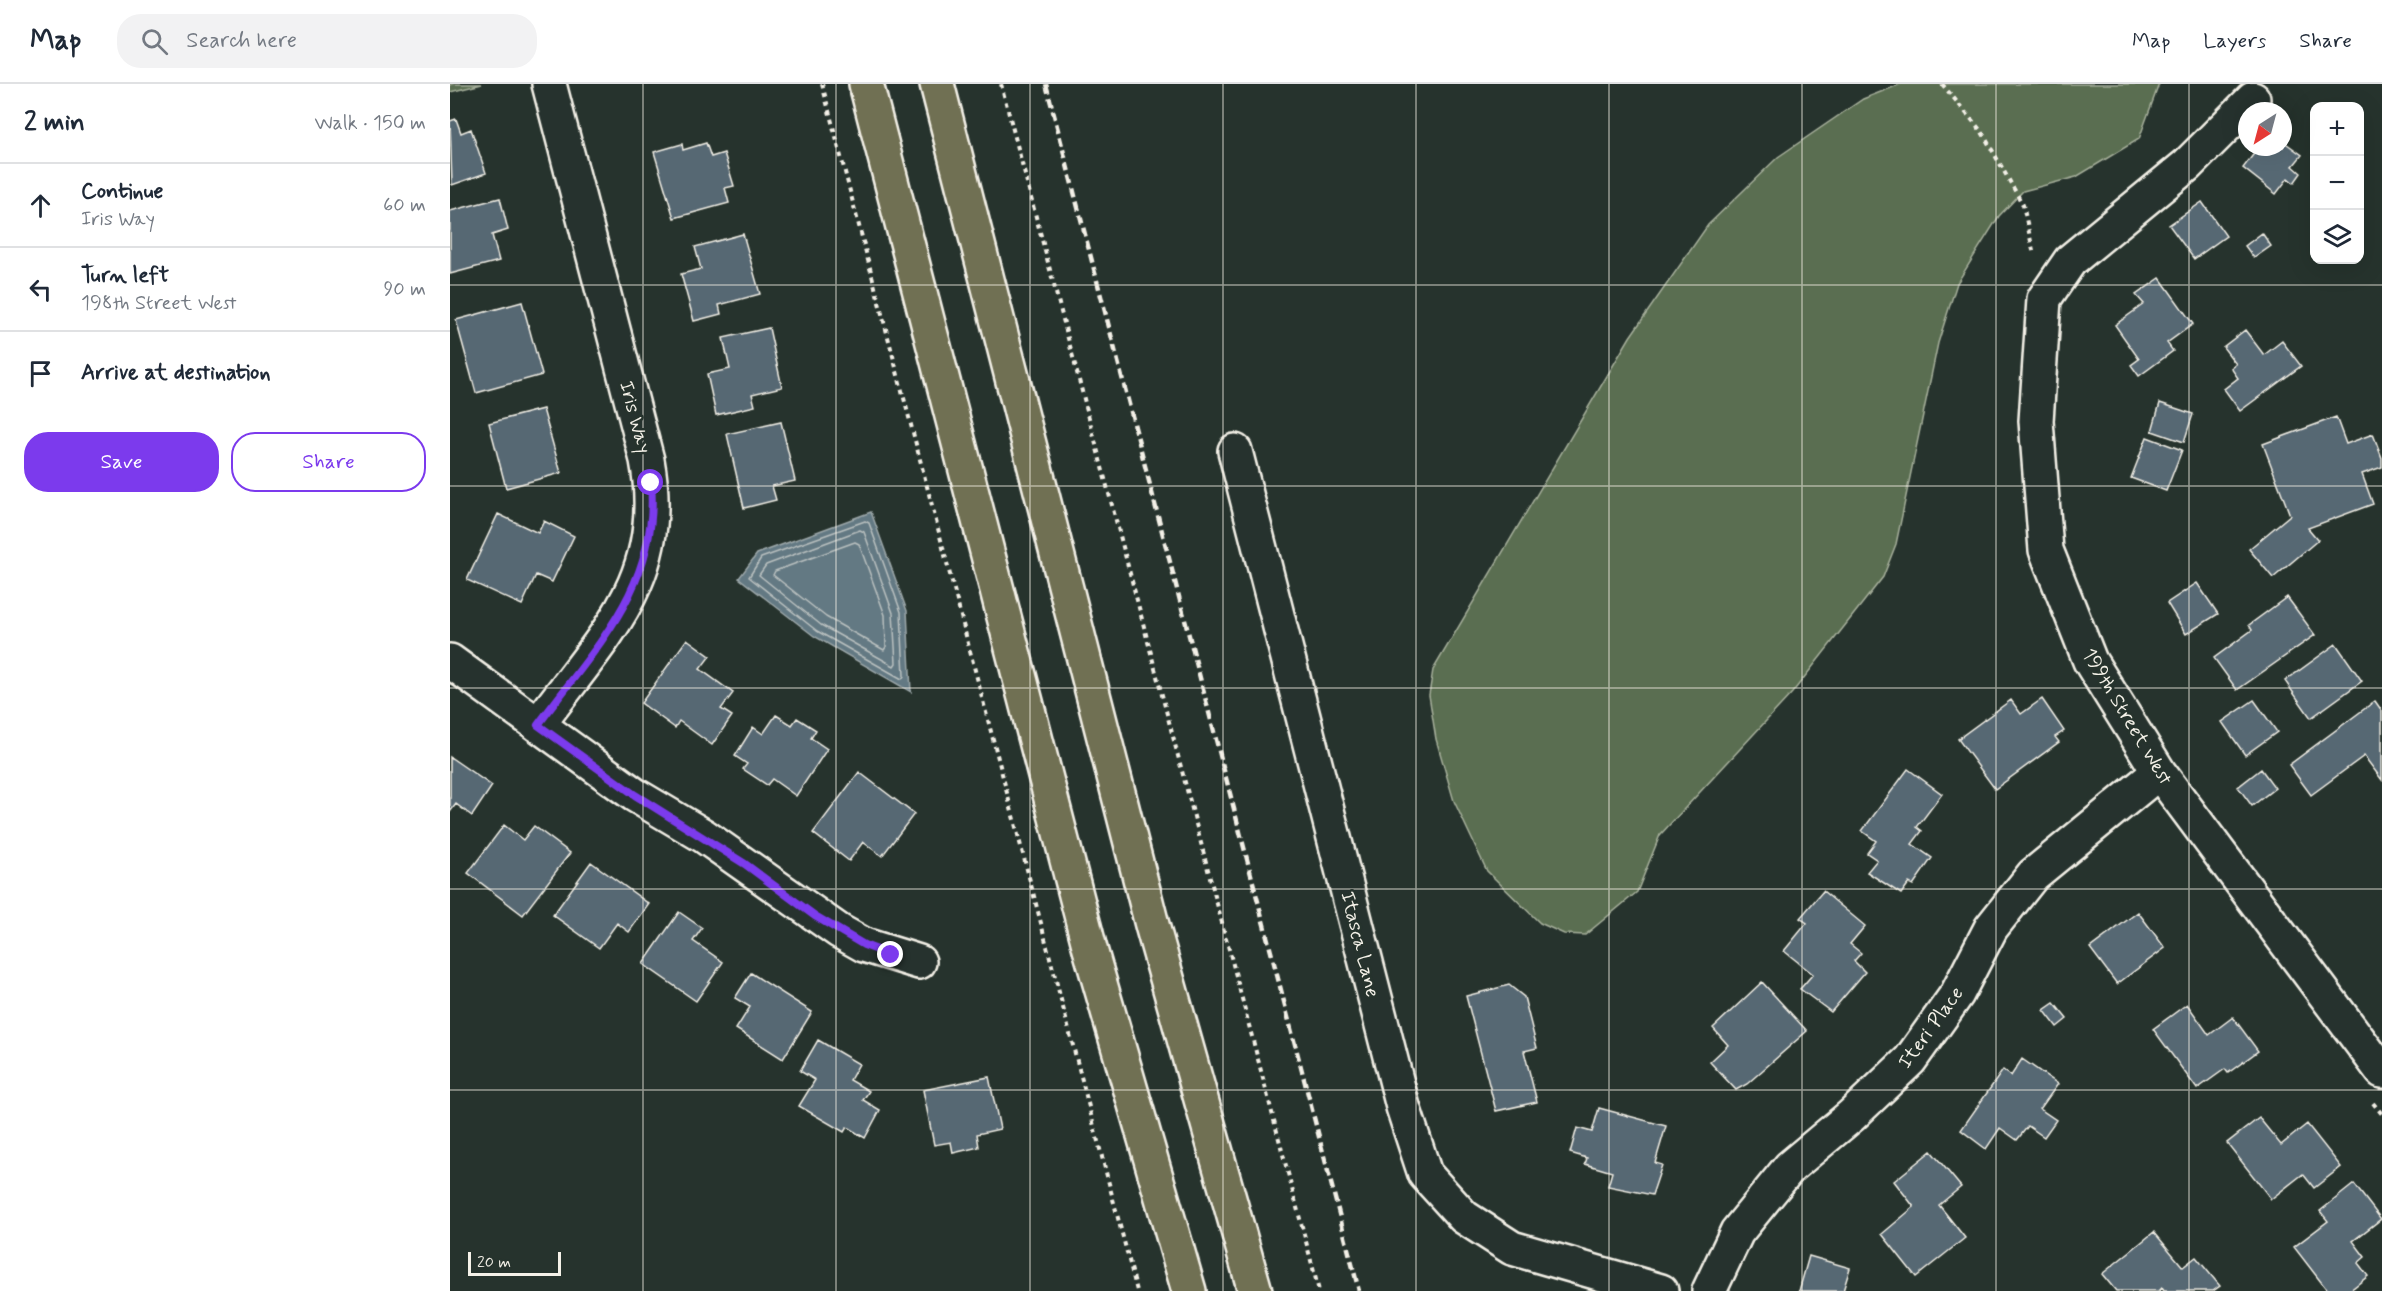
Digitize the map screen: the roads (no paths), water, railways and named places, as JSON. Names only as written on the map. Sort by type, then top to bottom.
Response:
[{"type":"main road","points":[[866,84],[1090,949],[1189,1291]]},
{"type":"main road","points":[[937,84],[1149,914],[1254,1291]]},
{"type":"street","name":"Iris Way","points":[[538,725],[630,596],[647,553],[653,506],[647,460],[549,84]]},
{"type":"street","name":"199th Street West","points":[[2253,99],[2187,165],[2070,261],[2044,299],[2036,421],[2046,550],[2090,661],[2159,772],[2382,1071]]},
{"type":"street","name":"Itasca Lane","points":[[1235,451],[1403,1107],[1425,1174],[1464,1217],[1512,1248],[1661,1291]]},
{"type":"street","points":[[450,661],[635,795],[704,836],[839,931],[864,945],[919,963]]},
{"type":"street","name":"Iteri Place","points":[[1709,1291],[1737,1232],[1790,1167],[1851,1116],[1910,1060],[1957,994],[1991,928],[2033,875],[2159,772]]},
{"type":"water","points":[[871,512],[907,611],[911,692],[814,636],[739,578],[757,554]]},
{"type":"railway","points":[[1046,84],[1359,1291]]}]
